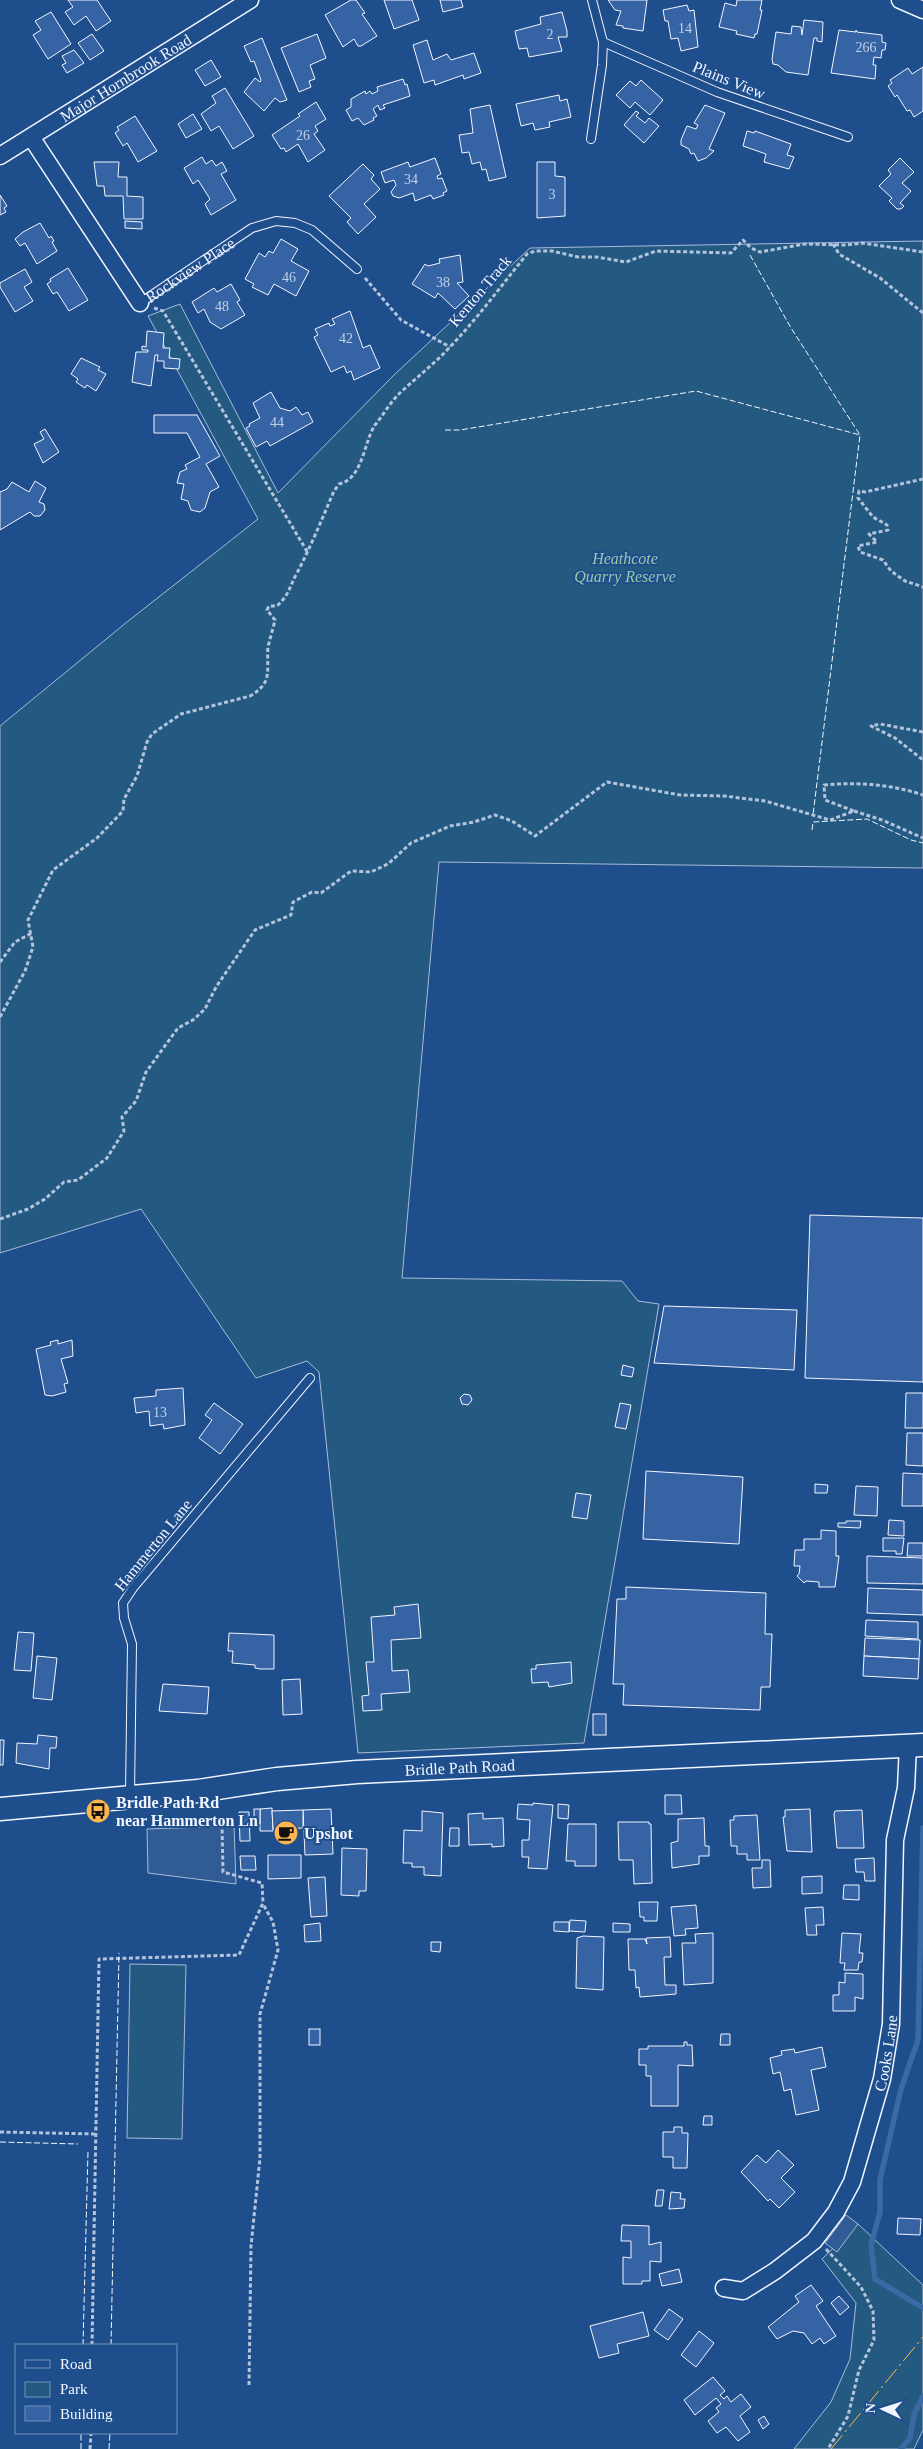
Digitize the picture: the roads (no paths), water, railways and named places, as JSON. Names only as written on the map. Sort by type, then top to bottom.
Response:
[{"type":"street","name":"Major Hornbrook Road","points":[[0,156],[250,0]]},
{"type":"street","points":[[900,0],[923,10]]},
{"type":"street","name":"Rockview Place","points":[[32,137],[140,303]]},
{"type":"street","name":"Bridle Path Road","points":[[0,1809],[198,1791],[277,1779],[357,1772],[915,1746]]},
{"type":"street","name":"Cooks Lane","points":[[724,2288],[743,2291],[775,2271],[814,2241],[836,2212],[852,2182],[882,2078],[891,2024],[895,1840],[915,1746]]},
{"type":"lane","points":[[591,139],[602,65],[603,42],[592,0]]},
{"type":"lane","name":"Plains View","points":[[603,42],[717,92],[848,137]]},
{"type":"lane","name":"Rockview Place","points":[[140,303],[252,228],[276,221],[295,223],[312,230],[357,269]]},
{"type":"lane","name":"Hammerton Lane","points":[[130,1798],[132,1644],[124,1618],[123,1603],[132,1588],[310,1378]]},
{"type":"waterway","points":[[923,1828],[918,2040],[901,2089],[880,2180],[880,2212],[871,2245],[875,2279],[923,2308]]},
{"type":"waterway","points":[[901,2449],[910,2438],[914,2415],[923,2396]]},
{"type":"place","name":"Bridle Path Rd near Hammerton Ln","points":[[98,1811]]},
{"type":"place","name":"Upshot","points":[[286,1833]]},
{"type":"park label","name":"Heathcote Quarry Reserve","points":[[625,567]]}]
